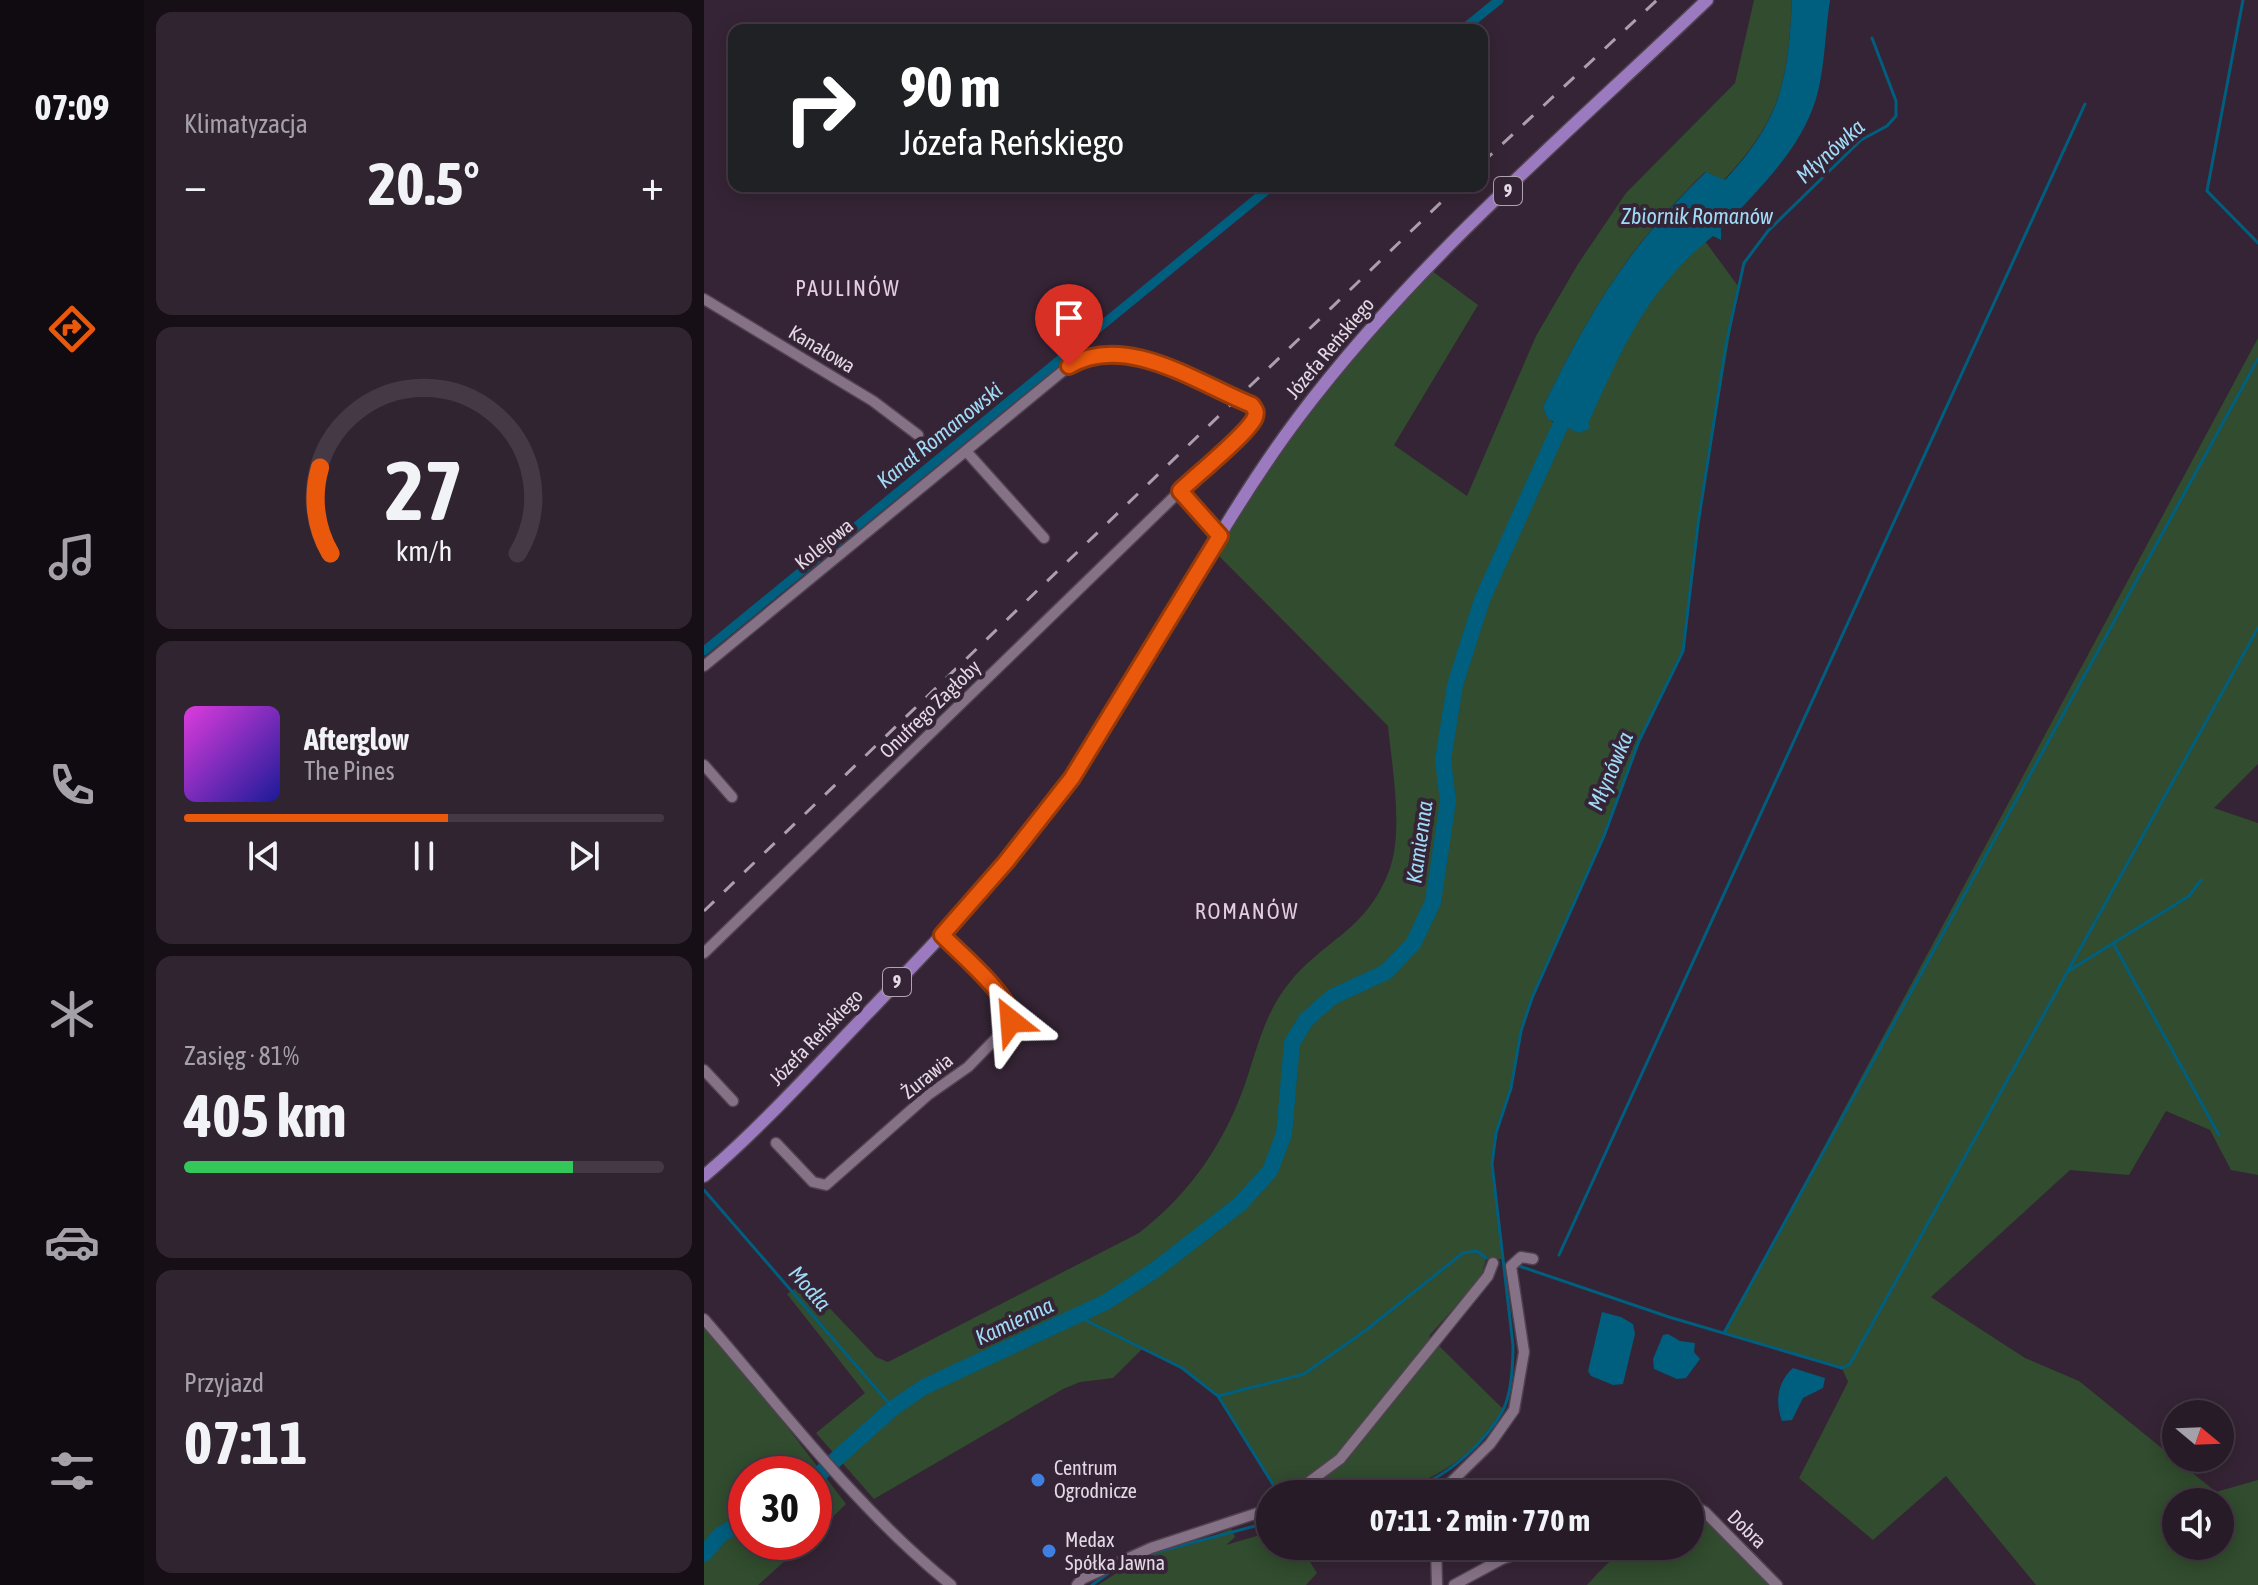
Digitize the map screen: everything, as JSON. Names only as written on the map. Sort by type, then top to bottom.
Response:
[{"type":"main road","name":"Józefa Reńskiego","points":[[705,1176],[772,1112],[942,935],[1012,855],[1072,778],[1220,536],[1295,421],[1378,320],[1454,242],[1707,0]]},
{"type":"street","name":"Kanałowa","points":[[704,299],[873,401],[918,435]]},
{"type":"street","name":"Kolejowa","points":[[704,666],[1069,366],[1084,357],[1108,352],[1135,355],[1252,405],[1256,412]]},
{"type":"street","name":"Onufrego Zagłoby","points":[[704,953],[1242,433],[1255,419],[1256,412]]},
{"type":"street","points":[[966,451],[1044,538]]},
{"type":"street","points":[[1180,491],[1220,536]]},
{"type":"street","points":[[704,765],[732,797]]},
{"type":"street","name":"Żurawia","points":[[776,1143],[813,1182],[826,1185],[928,1095],[968,1067],[1008,1026],[1012,1014],[1010,1006],[942,935]]},
{"type":"street","points":[[704,1070],[733,1101]]},
{"type":"street","points":[[1453,1480],[1490,1444],[1514,1410],[1524,1352],[1523,1324],[1511,1266],[1521,1257],[1533,1259]]},
{"type":"street","points":[[1312,1480],[1340,1459],[1488,1276],[1493,1263]]},
{"type":"street","points":[[704,1319],[850,1489],[898,1540],[951,1585]]},
{"type":"street","name":"Dobra","points":[[1704,1511],[1777,1585]]},
{"type":"street","points":[[1077,1585],[1082,1579],[1151,1548],[1256,1514]]},
{"type":"street","points":[[1436,1560],[1437,1585]]},
{"type":"street","points":[[1454,1585],[1500,1560]]},
{"type":"green space","points":[[1754,0],[1792,0],[1784,77],[1770,118],[1758,138],[1724,180],[1705,172],[1632,254],[1595,310],[1543,407],[1548,418],[1560,428],[1603,328],[1691,222],[1738,286],[1698,524],[1683,651],[1639,741],[1604,836],[1532,998],[1521,1031],[1511,1088],[1496,1133],[1492,1164],[1502,1259],[1486,1259],[1481,1278],[1429,1336],[1504,1410],[1480,1440],[1456,1462],[1422,1480],[1270,1480],[1218,1396],[1182,1368],[1143,1348],[1113,1378],[1080,1382],[1063,1389],[874,1499],[816,1433],[865,1393],[787,1294],[805,1282],[876,1357],[888,1362],[1139,1233],[1173,1202],[1214,1149],[1235,1109],[1262,1032],[1281,994],[1303,967],[1369,908],[1389,871],[1396,838],[1396,819],[1388,726],[1220,557],[1220,536],[1273,453],[1428,268],[1478,305],[1394,445],[1467,496],[1536,336],[1578,264],[1626,193],[1735,83]]},
{"type":"green space","points":[[2258,338],[2258,764],[2214,808],[2258,823],[2258,1175],[2231,1170],[2210,1130],[2166,1111],[2129,1175],[2070,1170],[1931,1297],[2025,1358],[2079,1381],[2162,1448],[2162,1472],[2191,1472],[2211,1488],[2162,1488],[2162,1560],[2234,1560],[2234,1488],[2230,1488],[2258,1480],[2258,1585],[2036,1585],[1946,1476],[1873,1540],[1799,1478],[1848,1382],[1842,1368],[1724,1333]]},
{"type":"green space","points":[[704,1328],[762,1394],[809,1456],[728,1456],[728,1560],[786,1560],[758,1585],[704,1585]]},
{"type":"green space","points":[[832,1486],[846,1504],[832,1518]]},
{"type":"green space","points":[[1704,1516],[1777,1585],[1587,1585],[1613,1560],[1704,1560]]},
{"type":"green space","points":[[1231,1529],[1235,1537],[1226,1545],[1256,1536],[1256,1560],[1309,1560],[1317,1573],[1306,1585],[1098,1585],[1143,1556],[1193,1544]]},
{"type":"water","name":"Zbiornik Romanów","points":[[1792,0],[1830,0],[1819,87],[1809,118],[1799,136],[1776,169],[1721,229],[1721,240],[1713,236],[1653,299],[1612,371],[1588,424],[1591,428],[1579,433],[1548,419],[1543,407],[1595,310],[1632,254],[1706,172],[1725,180],[1759,138],[1770,118],[1784,77]]},
{"type":"water","points":[[1602,1312],[1633,1324],[1635,1334],[1623,1384],[1613,1385],[1591,1376],[1588,1371]]},
{"type":"water","points":[[1668,1334],[1680,1341],[1695,1343],[1694,1352],[1700,1359],[1686,1378],[1677,1379],[1654,1369],[1653,1359],[1663,1335]]},
{"type":"water","points":[[1793,1368],[1825,1378],[1823,1388],[1803,1398],[1792,1420],[1782,1421],[1779,1393]]},
{"type":"waterway","name":"Kanał Romanowski","points":[[1469,24],[1499,0]]},
{"type":"waterway","points":[[2243,0],[2207,191],[2258,243]]},
{"type":"waterway","name":"Młynówka","points":[[1431,1480],[1455,1465],[1477,1445],[1495,1423],[1508,1397],[1513,1345],[1492,1164],[1496,1133],[1511,1088],[1521,1031],[1532,998],[1604,836],[1639,741],[1683,651],[1698,524],[1726,344],[1744,263],[1768,231],[1861,140],[1887,126],[1896,116],[1896,101],[1872,38]]},
{"type":"waterway","points":[[1559,1255],[2085,104]]},
{"type":"waterway","name":"Kanał Romanowski","points":[[704,651],[1265,192]]},
{"type":"waterway","points":[[1724,1333],[2258,359]]},
{"type":"waterway","name":"Kamienna","points":[[832,1463],[893,1408],[924,1387],[1106,1302],[1155,1270],[1240,1204],[1270,1171],[1284,1134],[1292,1043],[1306,1020],[1332,997],[1386,972],[1413,944],[1433,902],[1448,801],[1443,760],[1455,685],[1482,600],[1569,406]]},
{"type":"waterway","points":[[1519,1266],[1669,1317],[1842,1368],[1850,1364],[2258,628]]},
{"type":"waterway","points":[[2070,970],[2189,896],[2201,880]]},
{"type":"waterway","points":[[2113,943],[2219,1135]]},
{"type":"waterway","name":"Modła","points":[[704,1190],[893,1408]]},
{"type":"waterway","points":[[1270,1480],[1218,1396],[1304,1374],[1366,1330],[1463,1253],[1477,1251],[1486,1258]]},
{"type":"waterway","points":[[1077,1316],[1182,1368],[1218,1396]]},
{"type":"waterway","name":"Młynówka","points":[[1146,1555],[1256,1526]]},
{"type":"waterway","name":"Kamienna","points":[[704,1554],[728,1530]]},
{"type":"waterway","name":"Młynówka","points":[[1092,1585],[1110,1572]]},
{"type":"railway","points":[[1488,157],[1657,0]]},
{"type":"railway","points":[[704,911],[1452,192]]},
{"type":"place","name":"Centrum Ogrodnicze","points":[[1038,1480]]},
{"type":"place","name":"Medax Spółka Jawna","points":[[1049,1551]]},
{"type":"district","name":"PAULINÓW","points":[[848,288]]},
{"type":"district","name":"ROMANÓW","points":[[1247,911]]},
{"type":"route","points":[[1011,1021],[1010,1006],[942,935],[1045,814],[1129,689],[1220,536],[1180,491],[1242,433],[1255,419],[1256,412],[1252,405],[1135,355],[1108,352],[1084,357],[1069,366]]}]
